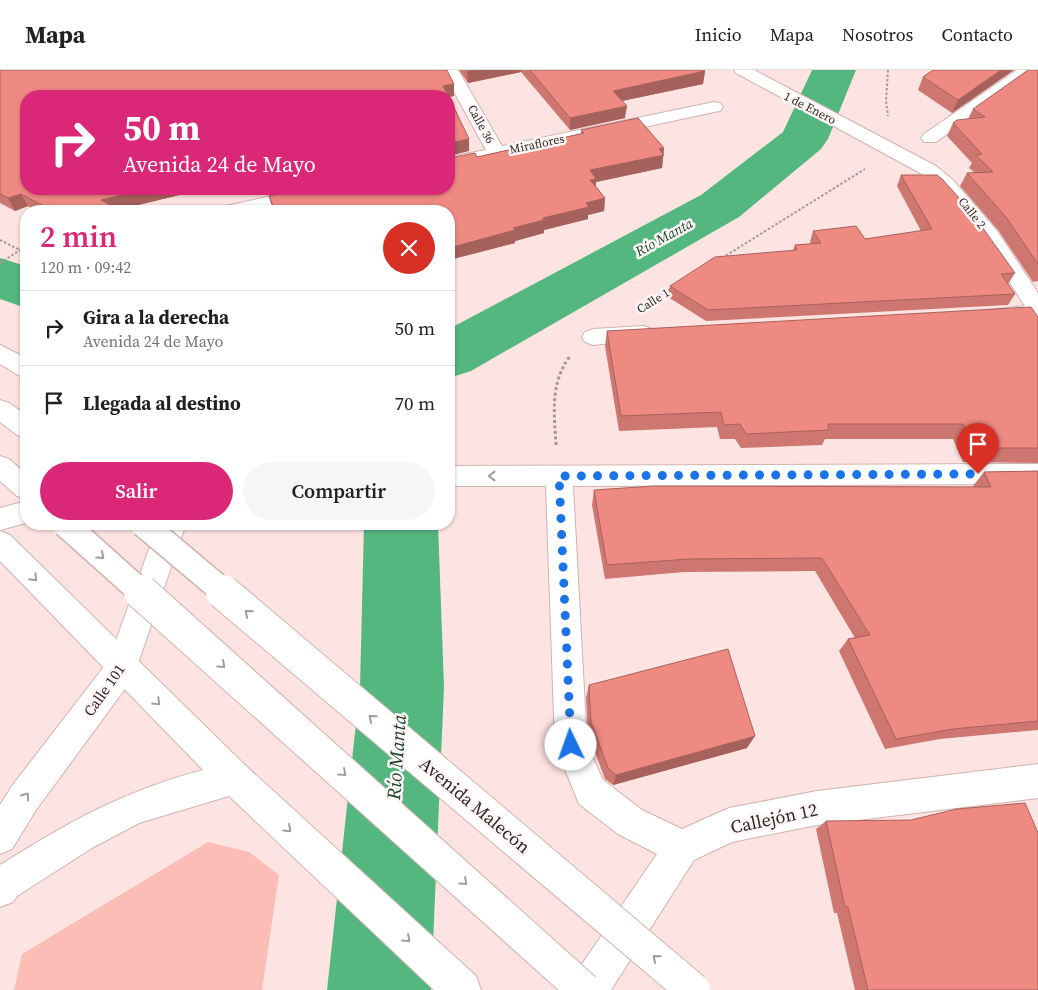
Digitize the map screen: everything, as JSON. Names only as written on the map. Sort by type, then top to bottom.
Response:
[{"type":"street","name":"Calle 36","points":[[450,70],[496,152]]},
{"type":"street","name":"1 de Enero","points":[[742,70],[777,91],[887,147]]},
{"type":"street","points":[[930,138],[1028,70]]},
{"type":"street","name":"Miraflores","points":[[455,162],[714,106]]},
{"type":"street","name":"Calle 2","points":[[887,147],[929,170],[951,186],[976,216],[1038,311]]},
{"type":"street","points":[[256,205],[302,195]]},
{"type":"street","points":[[979,316],[1038,311]]},
{"type":"street","points":[[593,337],[662,334]]},
{"type":"street","points":[[0,353],[20,365]]},
{"type":"street","points":[[0,409],[20,424]]},
{"type":"street","points":[[0,466],[20,484]]},
{"type":"street","points":[[455,476],[1038,474]]},
{"type":"street","points":[[547,476],[571,745],[591,792],[630,822],[682,848],[594,981],[592,990]]},
{"type":"street","points":[[0,519],[20,514]]},
{"type":"street","points":[[72,530],[584,990]]},
{"type":"street","name":"Avenida Malecón","points":[[150,530],[693,990]]},
{"type":"street","name":"Calle 101","points":[[0,837],[24,798],[122,668],[170,530]]},
{"type":"street","points":[[0,543],[122,668],[243,787],[462,990]]},
{"type":"street","name":"Callejón 12","points":[[682,848],[729,825],[817,808],[1038,781]]},
{"type":"street","points":[[0,889],[4,883],[68,842],[128,811],[184,792],[243,787]]},
{"type":"path","points":[[718,260],[887,147],[886,101],[888,70]]},
{"type":"path","points":[[0,240],[20,250]]},
{"type":"path","points":[[0,263],[20,250]]},
{"type":"path","name":"Calle 1","points":[[643,306],[677,286]]},
{"type":"path","points":[[547,476],[555,409],[556,381],[562,364],[578,348],[593,337]]},
{"type":"shaded area","points":[[208,842],[249,852],[279,875],[262,990],[14,990],[22,954]]},
{"type":"building","points":[[0,70],[447,70],[454,84],[443,86],[445,90],[20,90],[20,194],[8,198],[0,194]]},
{"type":"building","points":[[530,70],[705,71],[613,91],[627,106],[570,118]]},
{"type":"building","points":[[933,70],[1001,70],[958,100],[923,77]]},
{"type":"building","points":[[1028,70],[1038,70],[1038,264],[1006,217],[967,173],[993,172],[976,155],[982,154],[953,123],[957,120],[985,117],[973,109]]},
{"type":"building","points":[[455,110],[469,139],[455,142]]},
{"type":"building","points":[[638,118],[664,148],[659,149],[664,155],[590,170],[596,179],[590,180],[605,198],[586,203],[589,207],[543,218],[544,220],[513,228],[515,230],[455,246],[455,205],[273,205],[269,196],[455,195],[455,157],[475,153],[477,157],[584,133],[581,130]]},
{"type":"building","points":[[901,175],[937,175],[942,179],[970,210],[1015,273],[1001,274],[1015,294],[708,310],[670,286],[715,257],[797,250],[795,245],[821,243],[813,231],[856,226],[865,239],[932,229]]},
{"type":"building","points":[[23,195],[122,195],[101,200],[110,205],[42,205]]},
{"type":"building","points":[[1031,307],[1038,317],[1038,448],[974,448],[963,424],[828,424],[829,430],[746,434],[740,424],[724,425],[721,412],[621,416],[607,331]]},
{"type":"building","points":[[1038,471],[1038,721],[953,729],[896,739],[848,639],[870,635],[822,558],[688,559],[607,565],[594,490],[654,486],[991,487],[984,472]]},
{"type":"building","points":[[728,649],[755,736],[616,775],[608,768],[591,722],[589,685]]},
{"type":"building","points":[[1025,803],[1038,833],[1038,990],[868,990],[848,907],[845,907],[826,821],[911,820],[957,809]]},
{"type":"waterway","name":"Río Manta","points":[[455,353],[720,206],[804,139],[834,70]]},
{"type":"waterway","points":[[0,276],[20,286]]},
{"type":"waterway","name":"Río Manta","points":[[379,990],[402,687],[401,530]]},
{"type":"route","points":[[571,745],[559,476],[978,474]]}]
